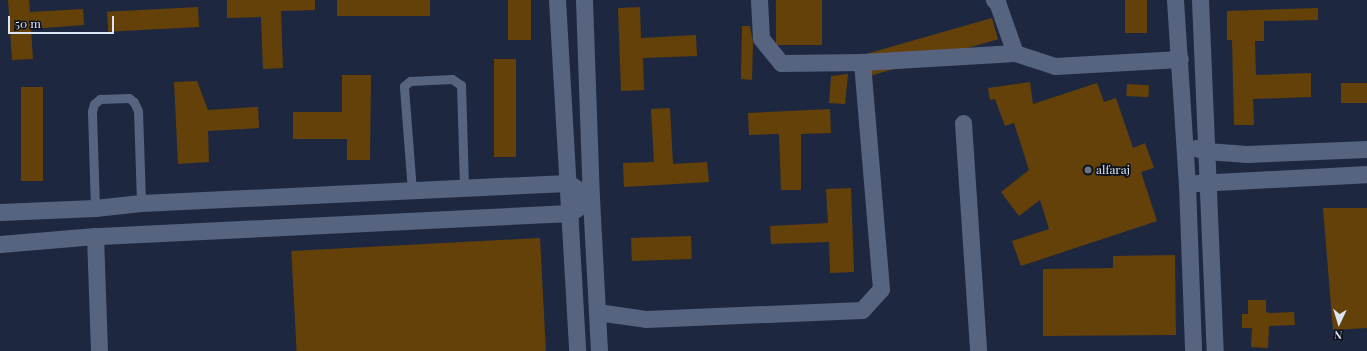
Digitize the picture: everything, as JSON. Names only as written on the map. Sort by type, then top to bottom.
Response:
[{"type":"street","points":[[557,0],[577,351]]},
{"type":"street","points":[[584,0],[591,198],[599,351]]},
{"type":"street","points":[[759,0],[761,38],[781,63],[862,62],[1015,53],[1055,66],[1180,59]]},
{"type":"street","points":[[994,0],[997,2],[1015,53]]},
{"type":"street","points":[[1175,0],[1185,144],[1193,351]]},
{"type":"street","points":[[1200,0],[1206,151],[1217,349]]},
{"type":"street","points":[[597,312],[646,319],[862,310],[881,289],[862,62]]},
{"type":"street","points":[[963,123],[978,351]]},
{"type":"street","points":[[1185,144],[1206,151],[1246,154],[1367,149]]},
{"type":"street","points":[[1187,184],[1367,174]]},
{"type":"street","points":[[0,212],[568,183],[591,198]]},
{"type":"street","points":[[0,244],[94,236],[570,213],[591,198]]},
{"type":"street","points":[[94,236],[100,351]]},
{"type":"lane","points":[[412,191],[404,86],[410,81],[452,79],[461,85],[464,188]]},
{"type":"lane","points":[[95,208],[92,111],[94,104],[100,99],[129,98],[134,102],[138,111],[141,204]]},
{"type":"building","points":[[8,0],[29,0],[30,12],[83,9],[84,25],[31,29],[33,59],[12,60]]},
{"type":"building","points":[[227,0],[315,0],[315,10],[281,11],[283,68],[263,69],[261,17],[227,18]]},
{"type":"building","points":[[337,0],[430,0],[430,16],[337,16]]},
{"type":"building","points":[[508,0],[531,0],[531,40],[508,40]]},
{"type":"building","points":[[776,0],[822,0],[822,45],[776,45]]},
{"type":"building","points":[[1125,0],[1147,0],[1147,33],[1125,33]]},
{"type":"building","points":[[198,7],[199,27],[108,32],[107,12]]},
{"type":"building","points":[[640,7],[641,38],[696,35],[697,56],[643,58],[644,90],[621,91],[618,8]]},
{"type":"building","points":[[1318,8],[1318,20],[1264,21],[1264,41],[1255,41],[1256,75],[1311,73],[1311,97],[1253,99],[1254,125],[1234,125],[1232,40],[1227,40],[1227,11]]},
{"type":"building","points":[[992,18],[998,39],[872,75],[866,54]]},
{"type":"building","points":[[742,26],[750,26],[753,43],[752,80],[741,79]]},
{"type":"building","points":[[494,59],[516,59],[516,157],[494,157]]},
{"type":"building","points":[[848,74],[845,104],[829,103],[831,76]]},
{"type":"building","points":[[342,75],[371,75],[370,160],[347,160],[347,139],[293,139],[293,112],[342,112]]},
{"type":"building","points":[[197,81],[208,110],[258,107],[259,128],[208,131],[209,162],[178,164],[174,82]]},
{"type":"building","name":"alfaraj","points":[[1030,82],[1033,104],[1097,83],[1104,102],[1116,98],[1133,148],[1145,143],[1154,168],[1141,172],[1157,221],[1021,266],[1012,241],[1049,229],[1040,200],[1019,216],[1001,192],[1029,170],[1014,123],[1005,126],[995,99],[990,100],[988,88]]},
{"type":"building","points":[[1341,83],[1367,83],[1367,103],[1341,103]]},
{"type":"building","points":[[1127,84],[1149,85],[1148,97],[1126,96]]},
{"type":"building","points":[[21,87],[43,87],[43,181],[21,181]]},
{"type":"building","points":[[670,108],[673,164],[707,162],[709,182],[624,187],[623,163],[654,162],[651,109]]},
{"type":"building","points":[[830,109],[831,133],[801,134],[801,190],[781,190],[779,134],[749,135],[748,113]]},
{"type":"building","points":[[851,188],[854,272],[830,273],[829,242],[771,244],[770,226],[828,223],[826,189]]},
{"type":"building","points":[[1323,208],[1367,208],[1367,328],[1333,330]]},
{"type":"building","points":[[691,236],[692,259],[632,261],[631,238]]},
{"type":"building","points":[[540,238],[546,351],[297,351],[291,251]]},
{"type":"building","points":[[1175,255],[1176,335],[1043,336],[1043,269],[1113,268],[1113,256]]},
{"type":"building","points":[[1248,300],[1266,300],[1266,312],[1269,313],[1294,312],[1295,325],[1269,326],[1268,348],[1251,347],[1252,328],[1242,328],[1242,314],[1248,314]]},
{"type":"place","name":"alfaraj","points":[[1088,170]]}]
